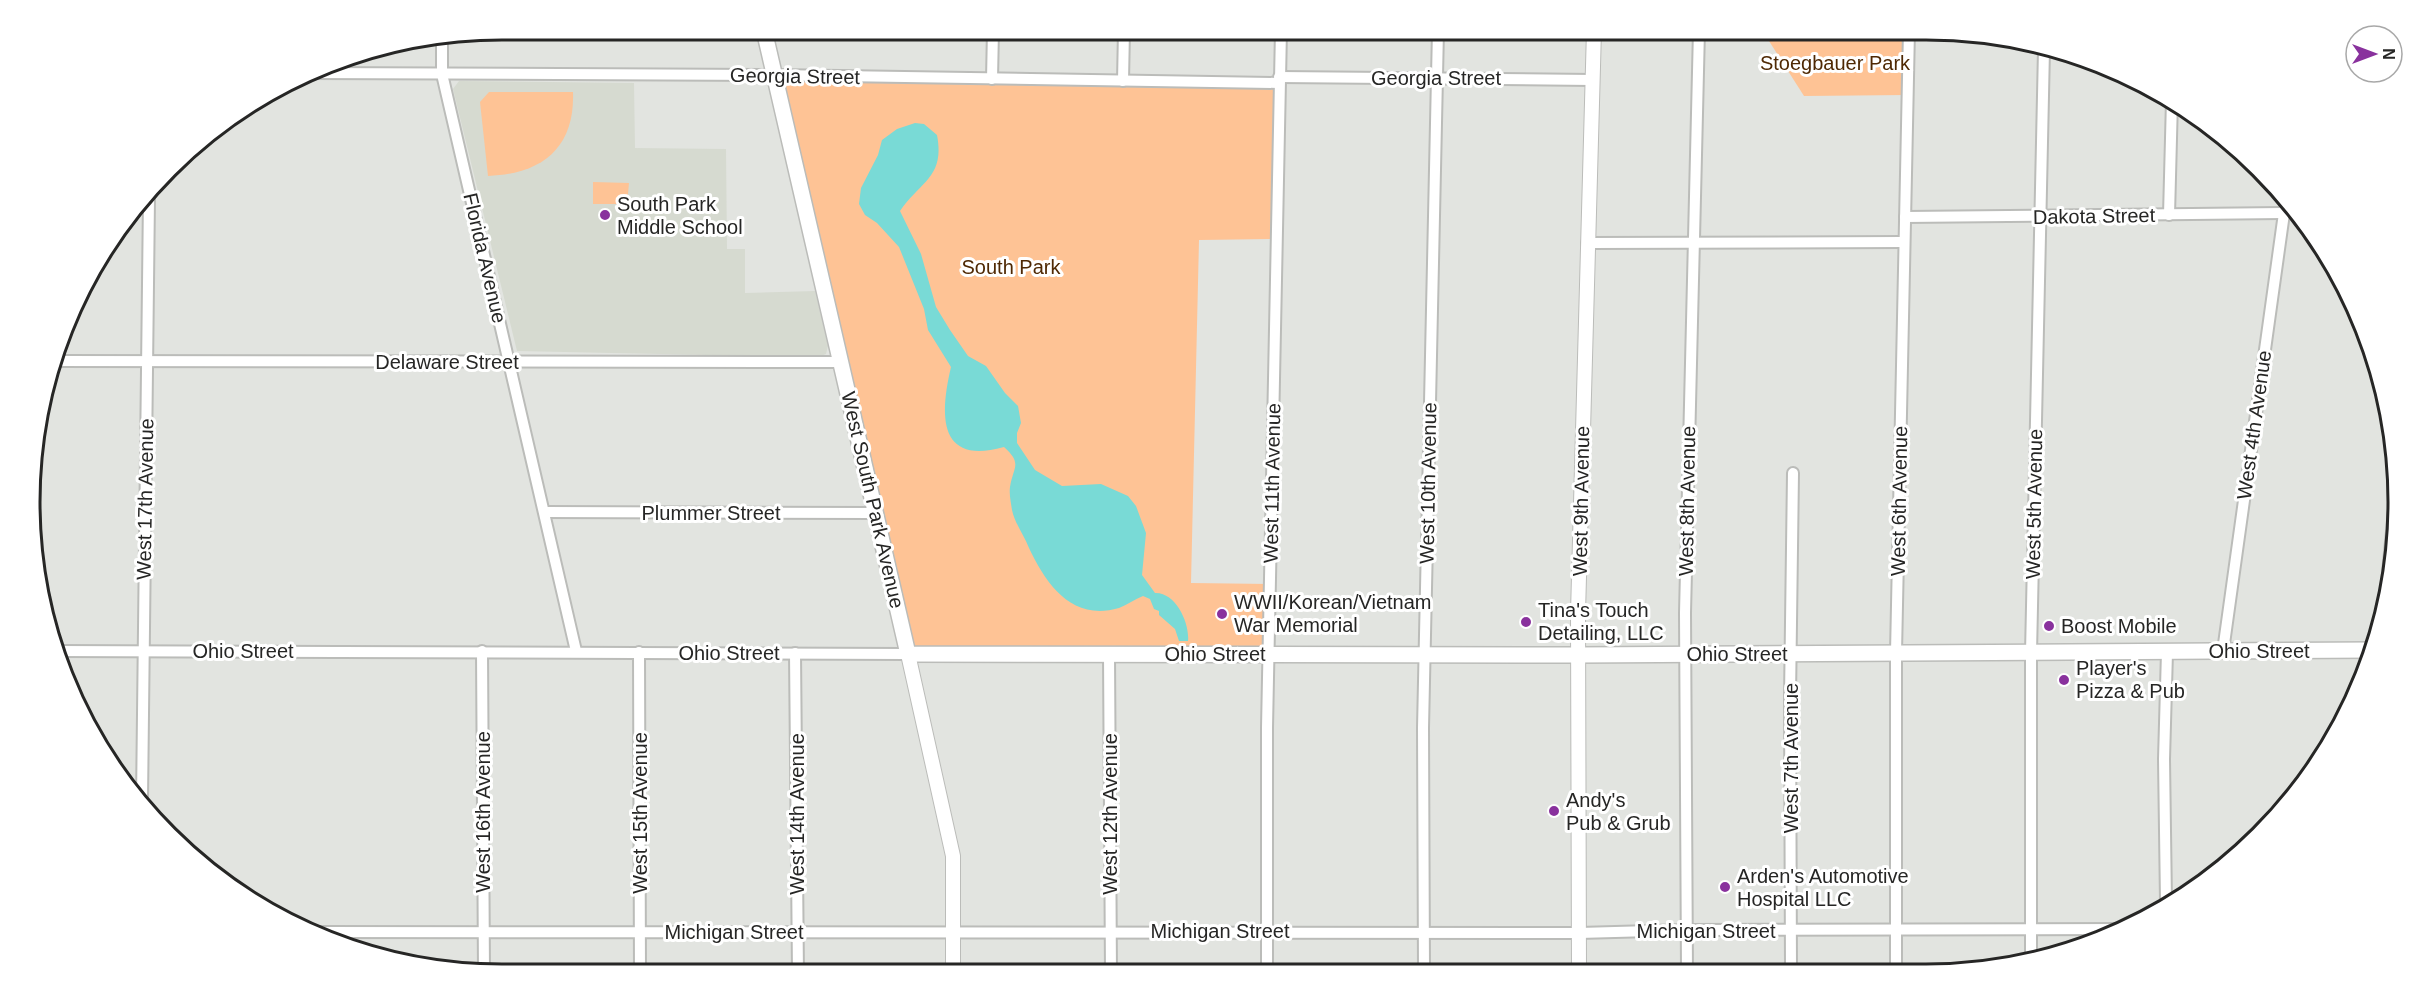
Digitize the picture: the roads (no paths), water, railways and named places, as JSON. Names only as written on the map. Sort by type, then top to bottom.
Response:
[{"type":"main road","name":"West South Park Avenue","points":[[767,40],[951,844],[953,964]]},
{"type":"main road","name":"West 9th Avenue","points":[[1579,964],[1578,655],[1594,40]]},
{"type":"main road","name":"Ohio Street","points":[[908,654],[1578,655],[2363,650]]},
{"type":"street","points":[[992,79],[993,40]]},
{"type":"street","points":[[1123,81],[1124,40]]},
{"type":"street","name":"West 11th Avenue","points":[[1267,964],[1268,654],[1281,40]]},
{"type":"street","name":"West 10th Avenue","points":[[1424,964],[1425,654],[1438,40]]},
{"type":"street","name":"West 8th Avenue","points":[[1687,964],[1685,654],[1699,40]]},
{"type":"street","name":"West 6th Avenue","points":[[1896,964],[1896,653],[1908,40]]},
{"type":"street","name":"Florida Avenue","points":[[442,44],[442,74],[576,651]]},
{"type":"street","name":"West 5th Avenue","points":[[2031,952],[2031,653],[2044,56]]},
{"type":"street","name":"Georgia Street","points":[[333,73],[775,75],[1123,81],[1437,78],[1593,80]]},
{"type":"street","points":[[2169,215],[2172,111]]},
{"type":"street","name":"West 17th Avenue","points":[[142,791],[149,205]]},
{"type":"street","name":"Dakota Street","points":[[1905,217],[2283,213]]},
{"type":"street","name":"West 4th Avenue","points":[[2223,651],[2283,213]]},
{"type":"street","points":[[1587,243],[1904,242]]},
{"type":"street","name":"Delaware Street","points":[[63,361],[842,362]]},
{"type":"street","name":"West 7th Avenue","points":[[1791,964],[1793,472]]},
{"type":"street","name":"Plummer Street","points":[[545,512],[877,513]]},
{"type":"street","name":"Ohio Street","points":[[65,651],[576,651],[908,654]]},
{"type":"street","name":"West 16th Avenue","points":[[482,651],[484,964]]},
{"type":"street","name":"West 15th Avenue","points":[[639,652],[640,964]]},
{"type":"street","points":[[2166,897],[2164,750],[2167,652]]},
{"type":"street","name":"West 14th Avenue","points":[[795,653],[798,964]]},
{"type":"street","name":"West 12th Avenue","points":[[1109,654],[1111,964]]},
{"type":"street","name":"Michigan Street","points":[[334,932],[1579,933],[1687,930],[2099,930]]},
{"type":"water","points":[[915,123],[924,124],[937,135],[938,160],[929,178],[900,211],[921,254],[936,307],[968,356],[986,366],[1005,393],[1018,406],[1021,423],[1017,433],[1017,443],[1035,470],[1062,486],[1101,484],[1128,496],[1136,506],[1146,533],[1142,575],[1155,593],[1169,598],[1180,610],[1187,626],[1188,641],[1179,641],[1175,629],[1159,615],[1159,611],[1154,609],[1150,599],[1143,596],[1119,608],[1102,611],[1088,610],[1074,605],[1063,597],[1044,575],[1013,515],[1010,487],[1015,462],[1010,453],[1004,447],[982,451],[966,449],[955,442],[948,432],[945,402],[951,367],[928,330],[924,309],[899,247],[877,223],[865,215],[859,204],[861,188],[878,155],[882,140],[897,129]]},
{"type":"place","name":"South Park Middle School","points":[[605,215]]},
{"type":"place","name":"WWII/Korean/Vietnam War Memorial","points":[[1222,614]]},
{"type":"place","name":"Tina's Touch Detailing, LLC","points":[[1526,622]]},
{"type":"place","name":"Boost Mobile","points":[[2049,626]]},
{"type":"place","name":"Player's Pizza & Pub","points":[[2064,680]]},
{"type":"place","name":"Andy's Pub & Grub","points":[[1554,811]]},
{"type":"place","name":"Arden's Automotive Hospital LLC","points":[[1725,887]]},
{"type":"park label","name":"Stoegbauer Park","points":[[1835,63]]},
{"type":"park label","name":"South Park","points":[[1011,267]]}]
